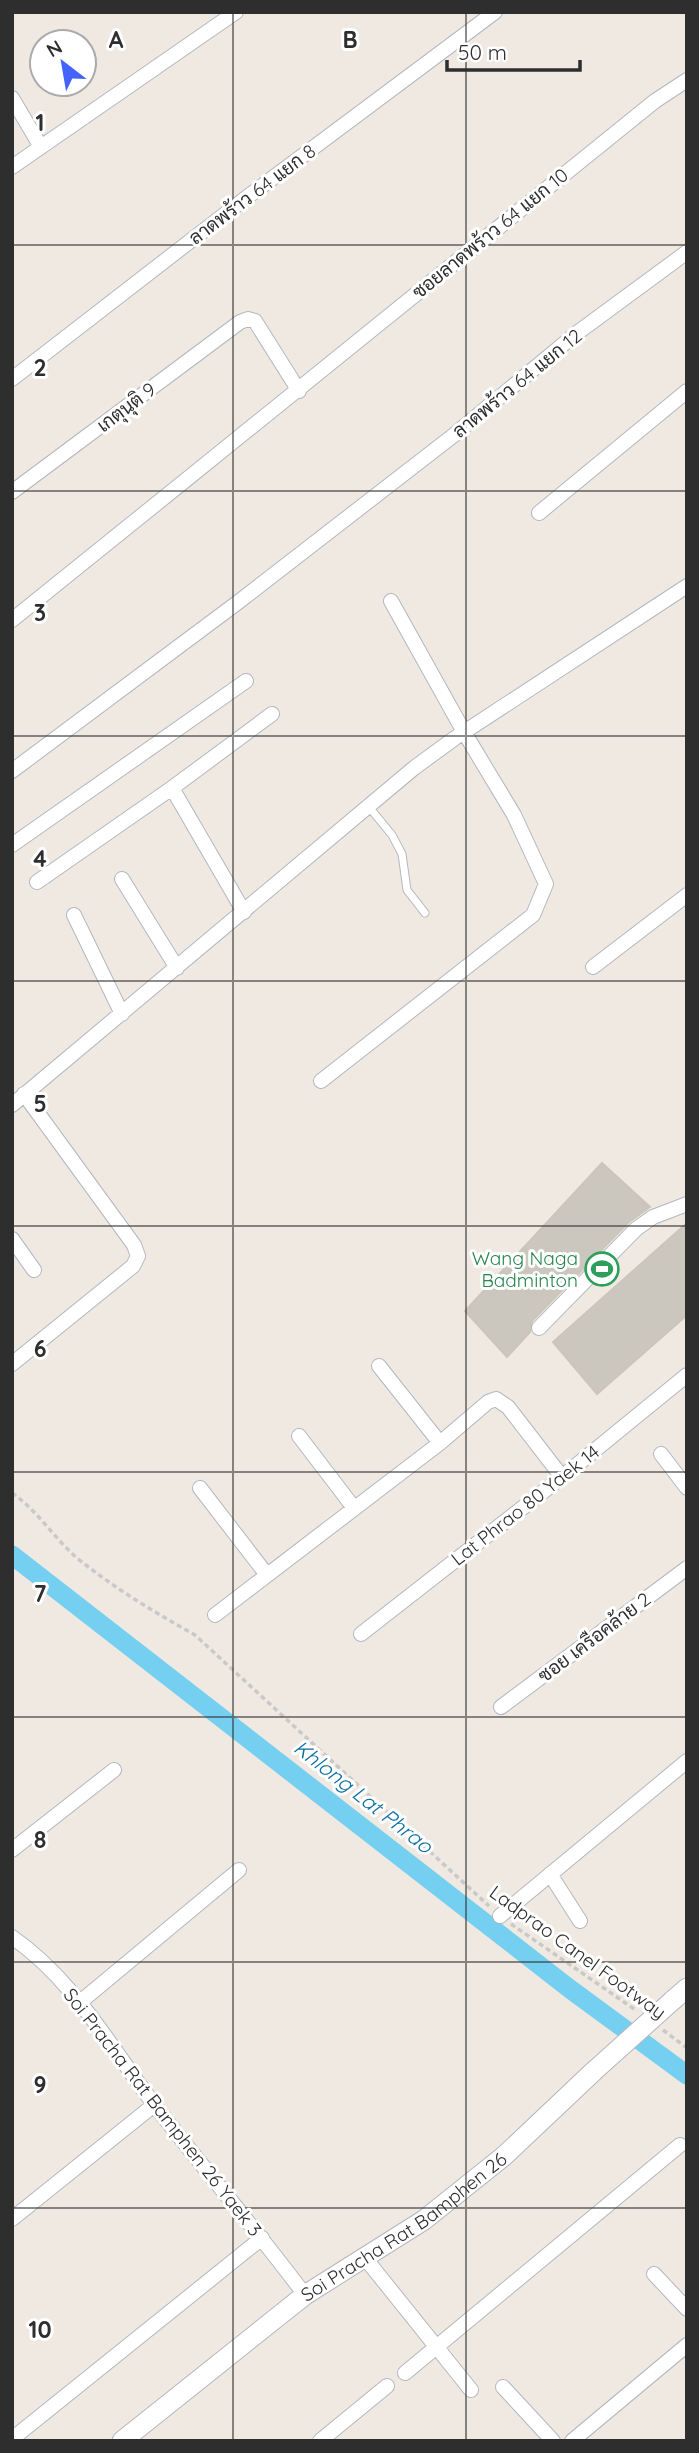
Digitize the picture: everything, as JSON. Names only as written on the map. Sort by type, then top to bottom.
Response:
[{"type":"street","points":[[12,167],[236,12]]},
{"type":"street","name":"ลาดพร้าว 64 แยก 8","points":[[12,379],[242,201],[495,12]]},
{"type":"street","name":"ซอยลาดพร้าว 64 แยก 10","points":[[12,620],[299,391],[422,287],[655,101],[687,80]]},
{"type":"street","points":[[12,98],[41,147]]},
{"type":"street","name":"ลาดพร้าว 64 แยก 12","points":[[12,771],[349,516],[454,435],[577,333],[687,252]]},
{"type":"street","name":"เกตุนุติ 9","points":[[12,492],[240,322],[248,319],[255,321],[299,391]]},
{"type":"street","points":[[539,513],[687,391]]},
{"type":"street","points":[[12,1105],[414,768],[464,732],[687,586]]},
{"type":"street","points":[[321,1080],[533,915],[546,884],[514,815],[391,601]]},
{"type":"street","points":[[12,845],[246,681]]},
{"type":"street","points":[[37,882],[272,714]]},
{"type":"street","points":[[172,788],[244,912]]},
{"type":"street","points":[[122,879],[177,968]]},
{"type":"street","points":[[593,967],[687,895]]},
{"type":"street","points":[[74,915],[122,1014]]},
{"type":"street","points":[[12,1364],[132,1266],[138,1256],[134,1245],[24,1094]]},
{"type":"street","points":[[539,1328],[636,1229],[653,1217],[687,1204]]},
{"type":"street","points":[[12,1239],[34,1270]]},
{"type":"street","points":[[379,1366],[440,1443]]},
{"type":"street","name":"Lat Phrao 80 Yaek 14","points":[[361,1634],[562,1477],[687,1375]]},
{"type":"street","points":[[215,1615],[440,1443],[488,1402],[496,1399],[508,1407],[562,1477]]},
{"type":"street","points":[[299,1436],[354,1508]]},
{"type":"street","points":[[661,1454],[687,1488]]},
{"type":"street","points":[[200,1488],[267,1575]]},
{"type":"street","name":"ซอย เครือคล้าย 2","points":[[501,1707],[687,1568]]},
{"type":"street","points":[[500,1916],[687,1761]]},
{"type":"street","points":[[12,1850],[114,1770]]},
{"type":"street","points":[[79,2003],[239,1870]]},
{"type":"street","points":[[550,1874],[580,1921]]},
{"type":"street","name":"Soi Pracha Rat Bamphen 26 Yaek 3","points":[[12,1937],[35,1952],[79,2003],[115,2048],[154,2105],[305,2295]]},
{"type":"street","name":"Soi Pracha Rat Bamphen 26","points":[[122,2441],[305,2295],[424,2220],[504,2156],[679,1995]]},
{"type":"street","points":[[12,2218],[154,2105]]},
{"type":"street","points":[[405,2373],[680,2145]]},
{"type":"street","points":[[12,2439],[262,2238]]},
{"type":"street","points":[[365,2258],[471,2390]]},
{"type":"street","points":[[654,2274],[687,2309]]},
{"type":"street","points":[[572,2441],[687,2345]]},
{"type":"street","points":[[320,2441],[387,2386]]},
{"type":"street","points":[[503,2387],[553,2441]]},
{"type":"lane","points":[[369,807],[402,854],[407,890],[425,913]]},
{"type":"path","name":"Ladprao Canel Footway","points":[[12,1493],[75,1556],[139,1603],[195,1635],[500,1916],[574,1965],[646,2018]]},
{"type":"path","name":"Ladprao Canel Footway","points":[[656,2025],[687,2048]]},
{"type":"building","points":[[602,1163],[650,1207],[629,1222],[532,1321],[530,1332],[507,1357],[465,1311]]},
{"type":"building","points":[[687,1223],[687,1315],[597,1394],[553,1342]]},
{"type":"waterway","name":"Khlong Lat Phrao","points":[[12,1555],[570,1989],[687,2075]]},
{"type":"place","name":"Wang Naga Badminton","points":[[602,1269]]}]
